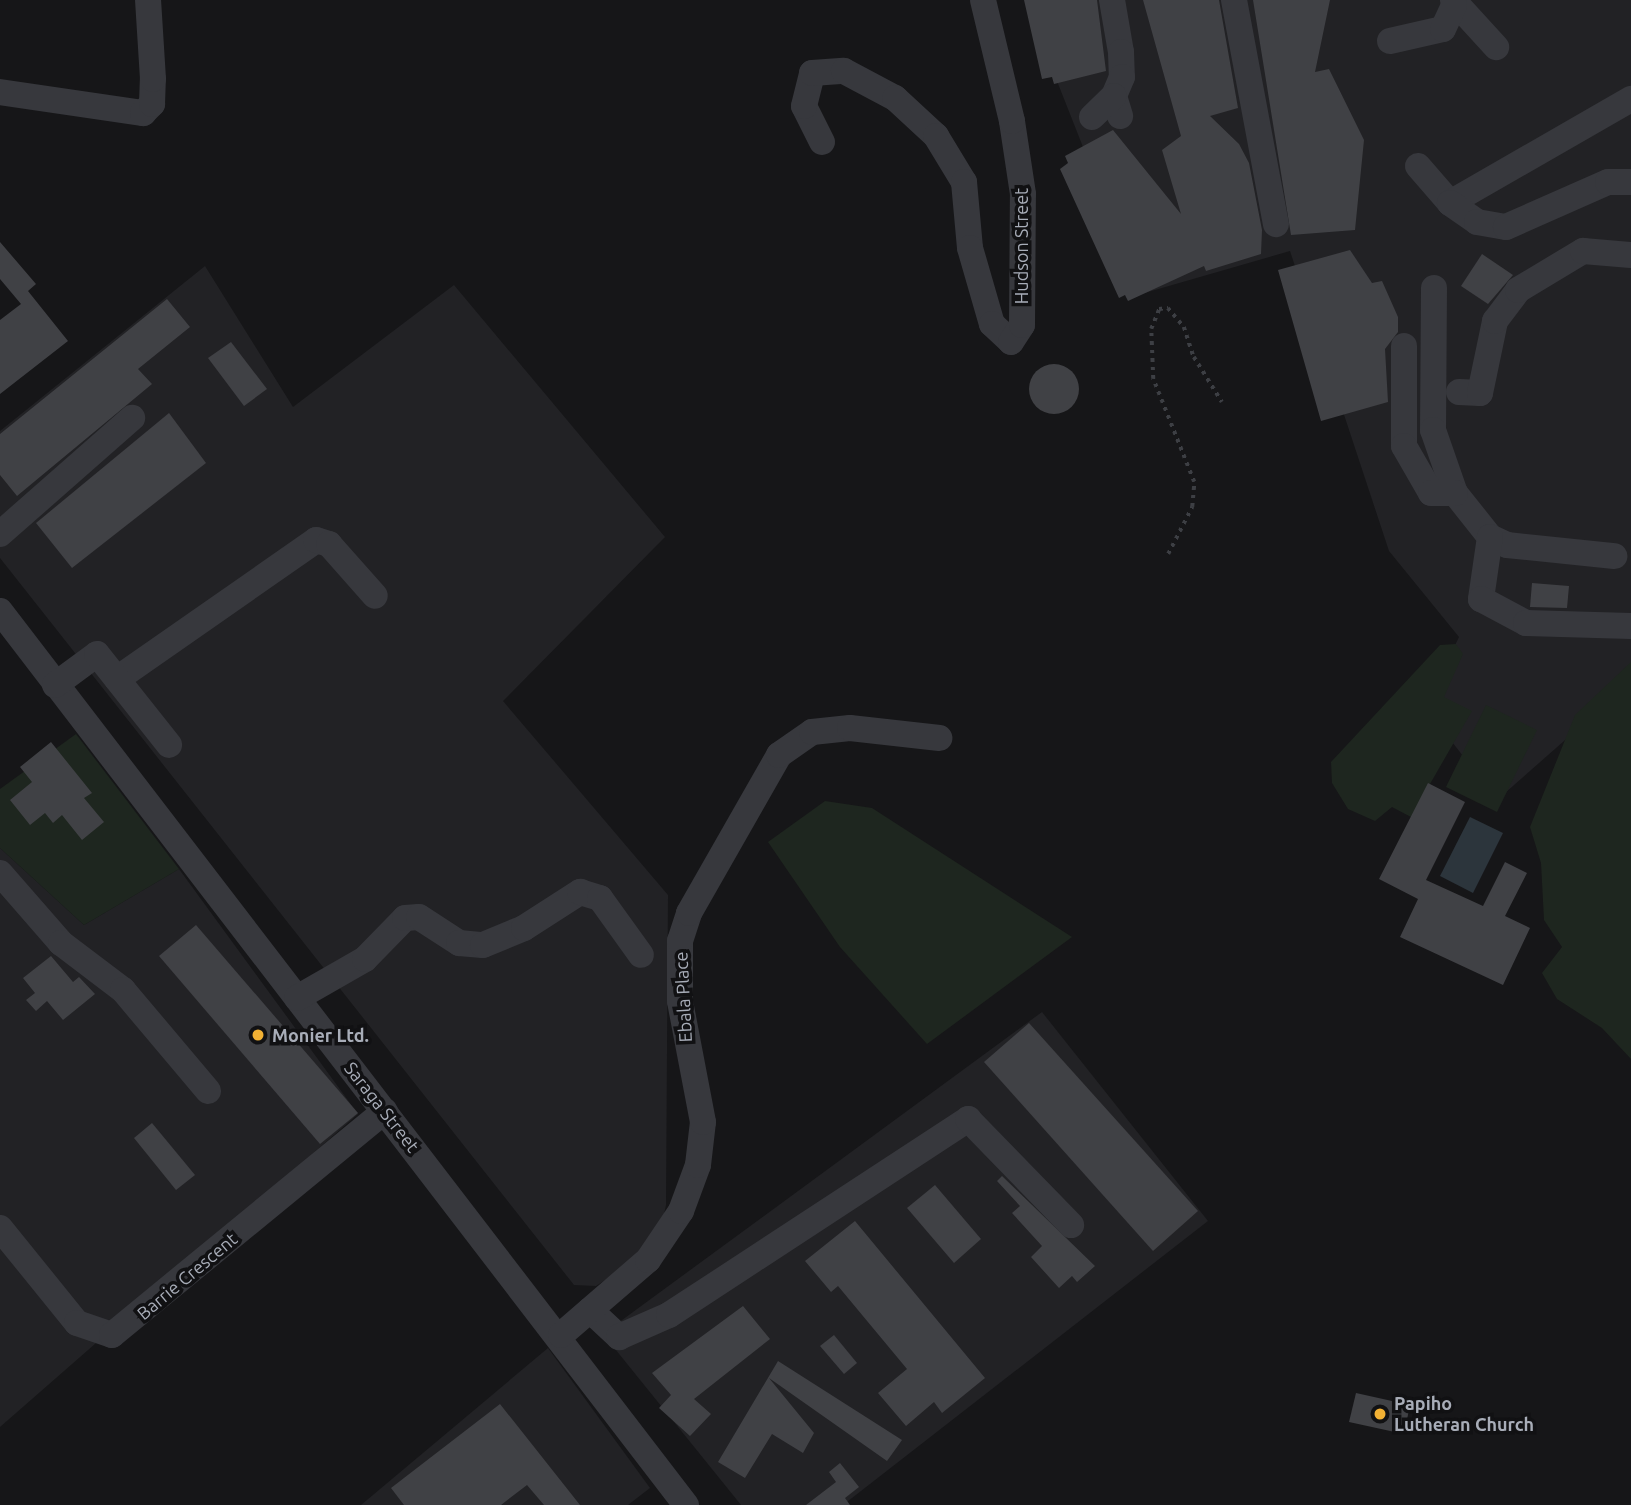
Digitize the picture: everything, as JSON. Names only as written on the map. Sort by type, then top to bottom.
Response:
[{"type":"street","points":[[0,92],[143,113],[152,104],[148,0]]},
{"type":"street","name":"Hudson Street","points":[[822,142],[804,106],[812,73],[844,71],[895,99],[936,136],[964,182],[970,248],[992,324],[1011,342],[1022,325],[1023,194],[1012,121],[983,0]]},
{"type":"street","points":[[1092,117],[1117,106],[1122,77],[1112,0]]},
{"type":"street","points":[[1234,0],[1276,224]]},
{"type":"street","points":[[1390,41],[1443,29],[1453,3],[1496,47]]},
{"type":"street","points":[[1450,203],[1631,99]]},
{"type":"street","points":[[1418,166],[1450,203],[1477,222],[1506,227],[1608,182],[1631,182]]},
{"type":"street","points":[[1459,392],[1480,393],[1496,321],[1518,290],[1583,251],[1631,255]]},
{"type":"street","points":[[1434,288],[1433,430],[1455,493],[1490,537],[1507,545],[1614,556]]},
{"type":"street","points":[[1404,346],[1404,446],[1431,493],[1455,493]]},
{"type":"street","points":[[0,534],[132,418]]},
{"type":"street","points":[[1490,537],[1481,599],[1526,623],[1631,626]]},
{"type":"street","points":[[117,679],[316,540],[330,544],[375,596]]},
{"type":"street","name":"Saraga Street","points":[[0,611],[297,998],[561,1335],[686,1505]]},
{"type":"street","points":[[55,685],[97,654],[169,745]]},
{"type":"street","name":"Ebala Place","points":[[561,1335],[648,1260],[681,1211],[698,1165],[703,1122],[680,1001],[680,941],[689,913],[779,755],[812,732],[850,728],[939,738]]},
{"type":"street","points":[[0,873],[61,943],[123,990],[208,1091]]},
{"type":"street","points":[[297,998],[368,956],[405,918],[419,917],[459,943],[484,945],[524,928],[580,891],[600,898],[641,955]]},
{"type":"street","name":"Barrie Crescent","points":[[0,1228],[77,1323],[112,1335],[385,1111]]},
{"type":"street","points":[[590,1310],[619,1337],[669,1315],[968,1119],[1071,1225]]},
{"type":"path","points":[[1168,554],[1192,507],[1194,482],[1153,379],[1151,329],[1159,309],[1168,308],[1184,327],[1194,357],[1222,402]]},
{"type":"shaded area","points":[[1025,0],[1631,0],[1631,682],[1497,800],[1425,707],[1459,637],[1389,551],[1290,251],[1141,294]]},
{"type":"shaded area","points":[[205,266],[293,407],[454,285],[665,537],[503,701],[668,895],[666,1205],[657,1246],[596,1286],[574,1285],[0,558],[0,431]]},
{"type":"shaded area","points":[[1456,644],[1463,654],[1444,697],[1472,711],[1411,817],[1392,807],[1375,821],[1348,809],[1332,783],[1331,762],[1440,645]]},
{"type":"shaded area","points":[[1631,662],[1631,1059],[1602,1028],[1557,999],[1542,973],[1562,947],[1544,920],[1541,863],[1530,827],[1575,715]]},
{"type":"shaded area","points":[[1486,705],[1537,730],[1497,812],[1446,787]]},
{"type":"shaded area","points":[[76,734],[179,869],[84,925],[0,848],[0,789]]},
{"type":"shaded area","points":[[825,801],[872,808],[1072,937],[927,1044],[840,947],[768,842]]},
{"type":"shaded area","points":[[1470,817],[1503,833],[1473,893],[1440,876]]},
{"type":"shaded area","name":"Monier Ltd.","points":[[0,848],[84,925],[179,869],[358,1114],[0,1427]]},
{"type":"shaded area","points":[[1042,1012],[1208,1221],[843,1505],[741,1505],[603,1334]]},
{"type":"shaded area","points":[[548,1348],[650,1488],[628,1505],[361,1505]]},
{"type":"building","points":[[1024,0],[1097,0],[1106,71],[1054,84],[1052,77],[1042,79]]},
{"type":"building","points":[[1143,0],[1219,0],[1238,108],[1210,116],[1239,144],[1249,163],[1262,230],[1261,254],[1206,271],[1204,266],[1128,301],[1125,295],[1119,298],[1060,169],[1068,163],[1065,156],[1113,130],[1181,214],[1162,150],[1181,136]]},
{"type":"building","points":[[1253,0],[1330,0],[1315,72],[1329,69],[1364,140],[1355,230],[1291,235]]},
{"type":"building","points":[[0,242],[36,284],[28,291],[68,341],[0,394],[0,320],[21,304],[0,279]]},
{"type":"building","points":[[1350,250],[1372,283],[1382,281],[1398,317],[1398,332],[1385,349],[1388,402],[1321,421],[1278,270]]},
{"type":"building","points":[[1482,254],[1513,275],[1488,304],[1461,286]]},
{"type":"building","points":[[167,299],[190,327],[138,369],[152,384],[17,496],[0,475],[0,434]]},
{"type":"building","points":[[231,342],[267,389],[244,406],[208,358]]},
{"type":"building","points":[[1054,364],[1071,372],[1079,389],[1071,406],[1054,414],[1037,406],[1029,389],[1037,372]]},
{"type":"building","points":[[169,413],[206,463],[72,568],[36,523]]},
{"type":"building","points":[[1532,583],[1569,586],[1567,608],[1530,607]]},
{"type":"building","points":[[51,742],[92,793],[84,798],[104,822],[82,840],[62,815],[53,823],[45,813],[30,825],[10,800],[32,782],[20,767]]},
{"type":"building","points":[[1428,783],[1465,802],[1426,880],[1483,906],[1505,862],[1527,873],[1505,916],[1530,928],[1503,985],[1400,937],[1418,899],[1379,879]]},
{"type":"building","name":"Monier Ltd.","points":[[196,925],[358,1113],[320,1144],[159,956]]},
{"type":"building","points":[[51,956],[73,982],[79,977],[95,994],[63,1020],[47,1001],[36,1011],[26,1000],[35,993],[23,978]]},
{"type":"building","points":[[1029,1023],[1198,1211],[1153,1251],[984,1062]]},
{"type":"building","points":[[152,1123],[195,1175],[176,1190],[134,1138]]},
{"type":"building","points":[[1002,1176],[1095,1266],[1077,1282],[1072,1276],[1059,1288],[1031,1257],[1042,1246],[1012,1213],[1020,1206],[997,1181]]},
{"type":"building","points":[[935,1185],[981,1239],[954,1263],[907,1208]]},
{"type":"building","points":[[855,1221],[985,1378],[942,1413],[934,1402],[906,1426],[878,1393],[907,1369],[838,1286],[831,1292],[805,1261]]},
{"type":"building","points":[[743,1306],[770,1339],[694,1399],[711,1414],[690,1436],[659,1408],[671,1395],[652,1373]]},
{"type":"building","points":[[834,1335],[857,1363],[844,1374],[820,1346]]},
{"type":"building","points":[[778,1361],[902,1440],[887,1461],[769,1378],[814,1433],[803,1453],[772,1434],[745,1478],[718,1462]]},
{"type":"building","name":"Papiho Lutheran Church","points":[[1356,1393],[1410,1405],[1404,1434],[1349,1422]]},
{"type":"building","points":[[500,1404],[580,1505],[544,1505],[527,1485],[501,1505],[404,1505],[391,1488]]},
{"type":"building","points":[[840,1463],[859,1487],[845,1498],[850,1505],[806,1505],[836,1482],[829,1472]]},
{"type":"place","name":"Monier Ltd.","points":[[258,1035]]},
{"type":"place","name":"Papiho Lutheran Church","points":[[1380,1414]]}]
